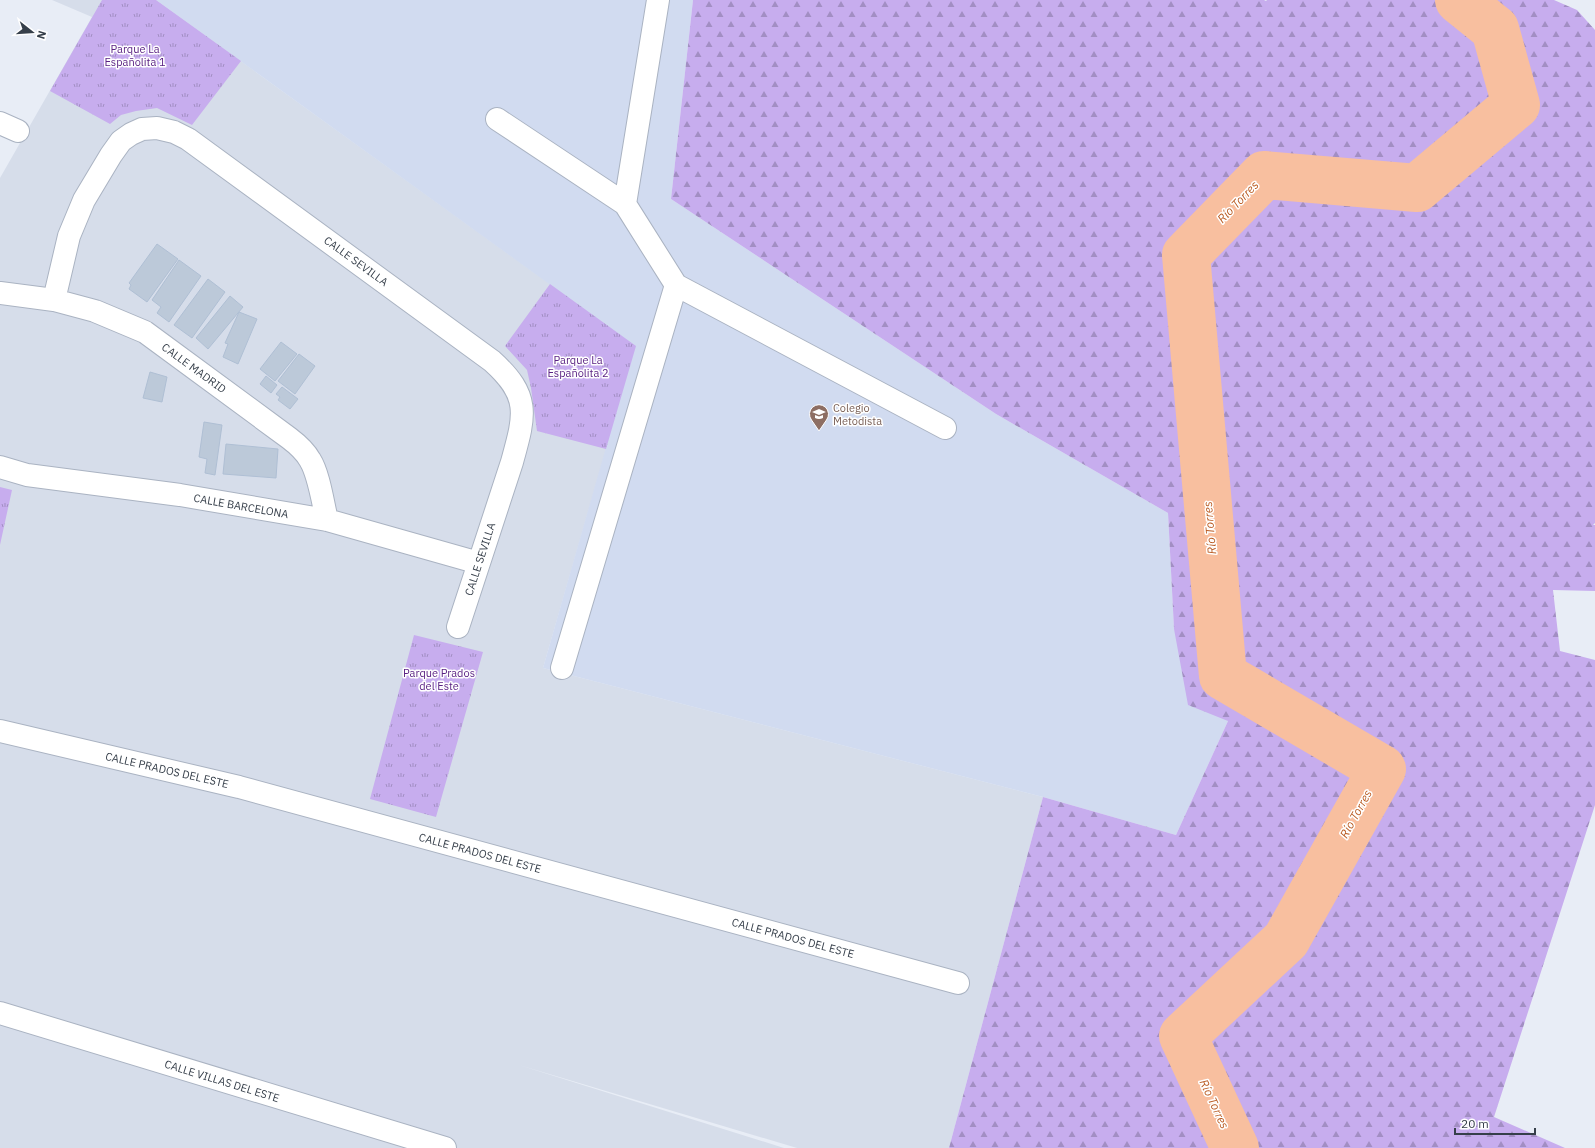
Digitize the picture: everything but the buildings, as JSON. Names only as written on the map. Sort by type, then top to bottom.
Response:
[{"type":"street","points":[[625,204],[658,0]]},
{"type":"street","points":[[497,119],[625,204],[676,285],[945,428]]},
{"type":"street","name":"CALLE SEVILLA","points":[[54,300],[69,236],[84,200],[121,141],[142,129],[158,128],[174,132],[188,139],[492,361],[506,373],[517,388],[522,405],[522,417],[518,439],[458,627]]},
{"type":"street","points":[[562,668],[676,285]]},
{"type":"street","name":"CALLE MADRID","points":[[0,294],[54,300],[95,311],[145,332],[289,438],[301,449],[311,461],[316,473],[327,520]]},
{"type":"street","name":"CALLE BARCELONA","points":[[0,468],[27,475],[180,495],[327,520],[479,563]]},
{"type":"street","name":"CALLE PRADOS DEL ESTE","points":[[0,731],[239,787],[958,984]]},
{"type":"street","name":"CALLE VILLAS DEL ESTE","points":[[0,1013],[410,1143],[445,1148]]},
{"type":"shaded area","points":[[52,0],[156,0],[636,346],[543,668],[1043,797],[949,1148],[797,1148],[519,1065],[784,1148],[0,1148],[0,178],[92,17]]},
{"type":"shaded area","name":"Colegio Metodista","points":[[156,0],[693,0],[671,199],[996,414],[1168,513],[1174,629],[1228,721],[1176,835],[1043,797],[543,668],[635,346]]},
{"type":"green space","name":"Parque La Españolita 1","points":[[102,0],[156,0],[241,61],[192,125],[157,108],[121,115],[110,124],[50,91]]},
{"type":"green space","points":[[693,0],[1554,0],[1577,10],[1595,30],[1595,523],[1593,525],[1595,525],[1595,591],[1553,590],[1560,651],[1595,660],[1595,805],[1494,1117],[1565,1148],[949,1148],[1043,797],[1176,835],[1228,721],[1188,705],[1174,629],[1168,513],[996,414],[671,199]]},
{"type":"green space","name":"Parque La Españolita 2","points":[[550,284],[636,346],[606,449],[537,431],[527,370],[505,346]]},
{"type":"green space","points":[[0,487],[12,490],[0,545]]},
{"type":"green space","name":"Parque Prados del Este","points":[[414,635],[483,652],[436,817],[370,799]]},
{"type":"waterway","name":"Río Torres","points":[[1235,1148],[1183,1036],[1286,940],[1382,769],[1223,676],[1186,255],[1264,175],[1417,188],[1516,105],[1495,29],[1459,0]]},
{"type":"place","name":"Colegio Metodista","points":[[819,431]]}]
